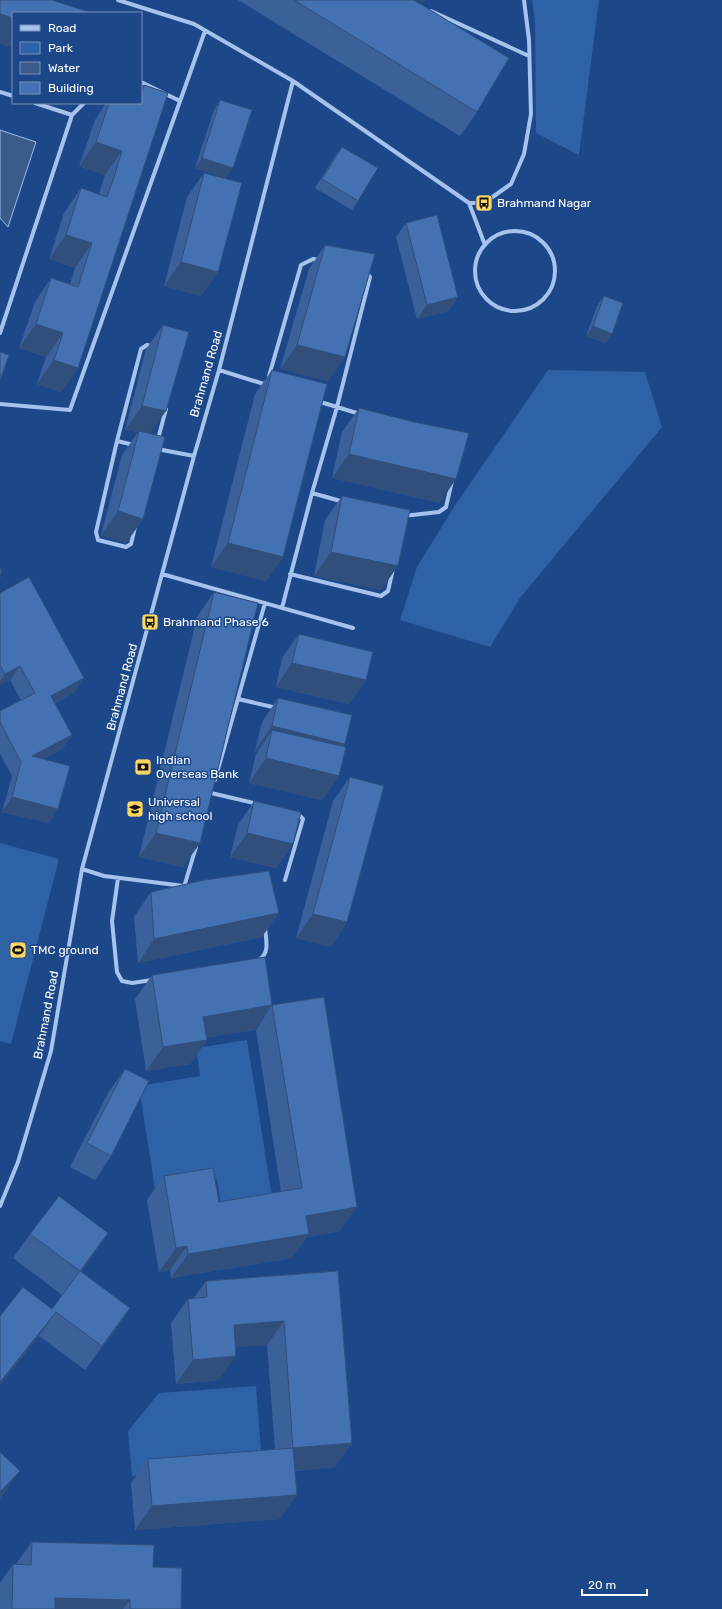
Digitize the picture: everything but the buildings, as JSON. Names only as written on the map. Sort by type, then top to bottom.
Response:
[{"type":"street","points":[[118,0],[194,24],[293,81],[469,203],[484,204],[511,184],[524,154],[531,114],[529,40],[524,0]]},
{"type":"street","points":[[425,8],[529,56]]},
{"type":"street","points":[[0,404],[70,410],[205,31]]},
{"type":"street","name":"Brahmand Road","points":[[0,1206],[18,1162],[51,1051],[82,869],[194,456],[219,370],[293,81]]},
{"type":"street","points":[[142,82],[180,100]]},
{"type":"street","points":[[0,92],[12,96]]},
{"type":"street","points":[[38,104],[72,115]]},
{"type":"street","points":[[0,333],[72,115],[83,104]]},
{"type":"street","points":[[469,203],[485,245]]},
{"type":"street","points":[[509,232],[523,232],[536,237],[546,246],[553,258],[555,272],[552,285],[545,297],[534,306],[521,310],[507,310],[494,305],[484,296],[477,284],[475,270],[477,257],[485,245],[496,236],[509,232]]},
{"type":"street","points":[[266,384],[302,265],[313,259],[327,262]]},
{"type":"street","points":[[282,608],[312,493],[337,407],[370,277],[363,269]]},
{"type":"street","points":[[137,522],[131,544],[126,547],[98,540],[96,532],[117,441],[141,349],[147,345],[161,348]]},
{"type":"street","points":[[219,370],[273,386]]},
{"type":"street","points":[[309,398],[367,416]]},
{"type":"street","points":[[153,456],[167,403]]},
{"type":"street","points":[[117,441],[140,446]]},
{"type":"street","points":[[155,448],[194,456]]},
{"type":"street","points":[[401,521],[398,517],[439,512],[446,507],[453,478]]},
{"type":"street","points":[[312,493],[348,503]]},
{"type":"street","points":[[290,574],[381,596],[388,591],[395,562]]},
{"type":"street","points":[[162,574],[353,628]]},
{"type":"street","points":[[209,800],[265,603]]},
{"type":"street","points":[[238,699],[281,709]]},
{"type":"street","points":[[211,793],[262,805]]},
{"type":"street","points":[[285,880],[303,819],[298,813],[291,811]]},
{"type":"street","points":[[184,886],[197,844]]},
{"type":"street","points":[[82,869],[104,876],[192,886]]},
{"type":"street","points":[[118,878],[112,921],[117,972],[122,981],[132,983],[155,979]]},
{"type":"street","points":[[255,962],[264,957],[266,951],[265,921]]},
{"type":"green space","points":[[532,0],[599,0],[579,155],[536,133],[535,23]]},
{"type":"green space","points":[[548,370],[645,372],[662,427],[520,598],[490,647],[400,620],[417,567],[454,507]]},
{"type":"green space","name":"TMC ground","points":[[0,843],[59,859],[11,1044],[0,1041]]},
{"type":"green space","points":[[247,1040],[273,1203],[222,1211],[217,1179],[155,1189],[139,1086],[200,1076],[196,1048]]},
{"type":"green space","points":[[256,1386],[262,1466],[132,1476],[128,1431],[159,1393]]},
{"type":"water","points":[[0,130],[36,142],[8,227],[0,218]]},
{"type":"place","name":"Brahmand Nagar","points":[[484,203]]},
{"type":"place","name":"Brahmand Phase 6","points":[[150,622]]},
{"type":"place","name":"Indian Overseas Bank","points":[[143,767]]},
{"type":"place","name":"Universal high school","points":[[135,809]]},
{"type":"place","name":"TMC ground","points":[[18,950]]}]
